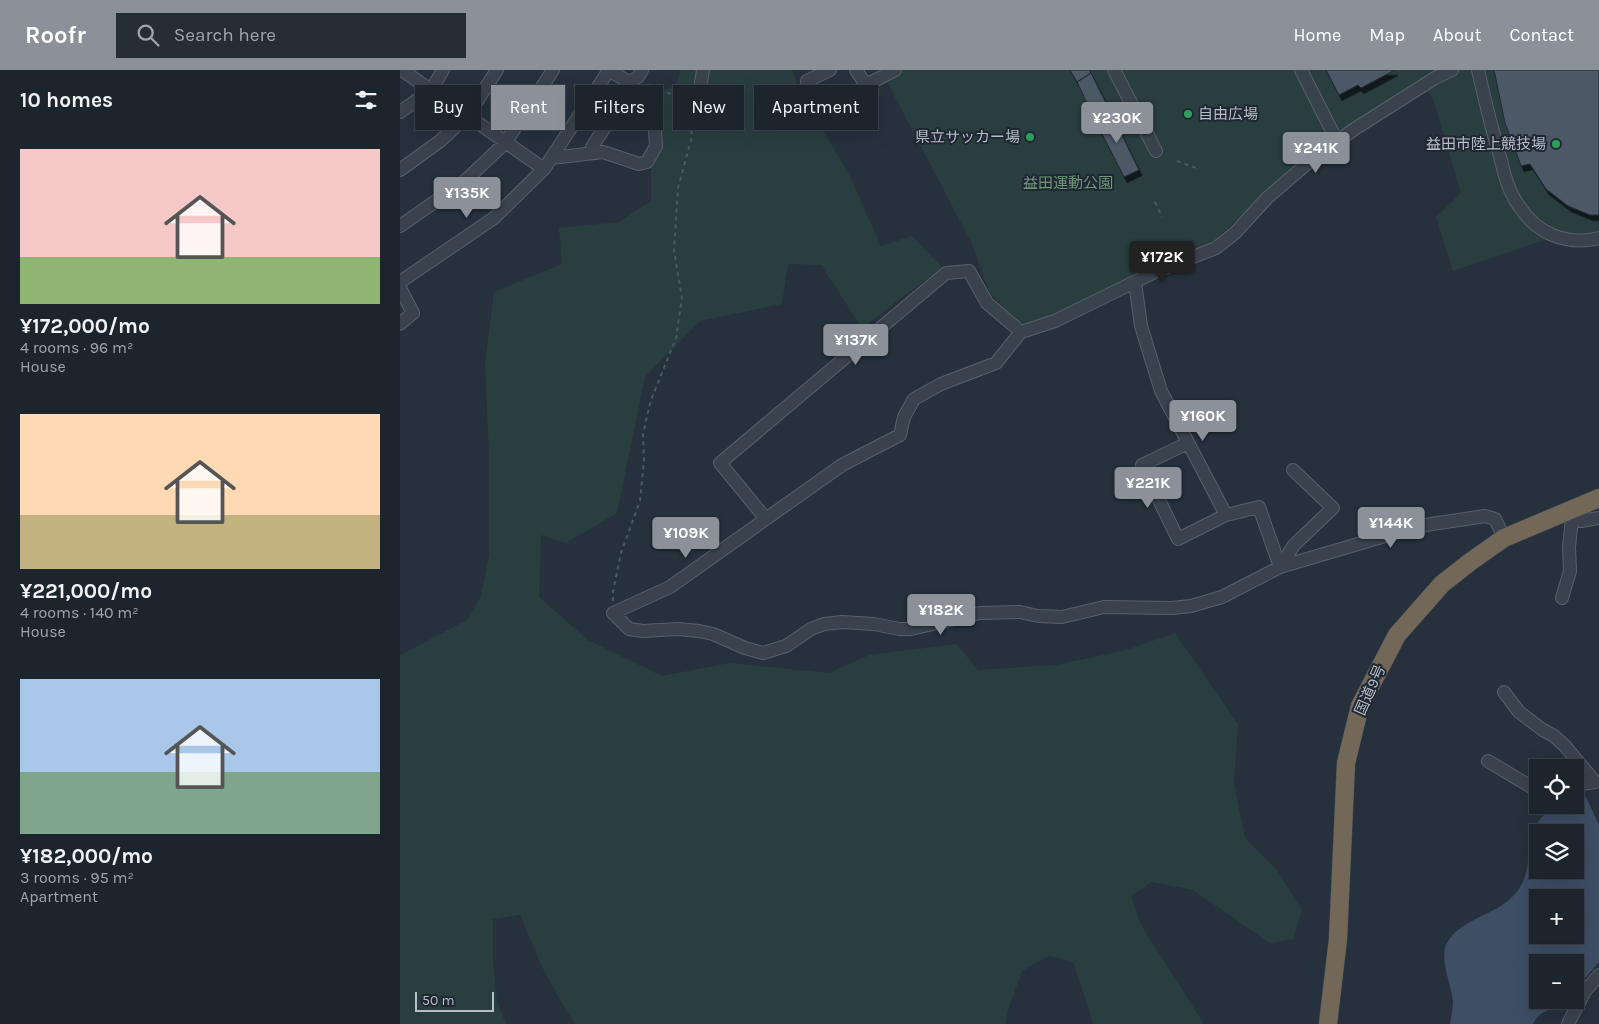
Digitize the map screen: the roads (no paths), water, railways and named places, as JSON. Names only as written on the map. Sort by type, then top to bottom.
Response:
[{"type":"highway","name":"国道9号","points":[[1328,1024],[1338,939],[1346,763],[1360,706],[1397,635],[1442,584],[1504,538],[1569,515],[1599,498]]},
{"type":"street","points":[[402,70],[423,85]]},
{"type":"street","points":[[433,85],[443,70]]},
{"type":"street","points":[[481,95],[497,70]]},
{"type":"street","points":[[400,226],[466,180],[506,142],[553,70]]},
{"type":"street","points":[[400,282],[494,218],[544,169],[609,70],[636,76],[592,148]]},
{"type":"street","points":[[701,85],[703,70]]},
{"type":"street","points":[[807,81],[830,70]]},
{"type":"street","points":[[856,70],[866,85],[896,70]]},
{"type":"street","points":[[1114,70],[1156,151]]},
{"type":"street","points":[[1301,70],[1337,142]]},
{"type":"street","points":[[1452,70],[1435,78],[1309,162],[1267,198],[1234,233],[1216,248],[1157,271],[1055,321],[1021,332],[996,363],[941,384],[914,399],[904,416],[900,435],[842,465],[670,587],[613,614],[629,629],[643,631],[678,629],[699,631],[713,634],[745,648],[763,653],[786,646],[824,624],[842,622],[911,629],[980,613],[1020,612],[1038,616],[1062,617],[1104,607],[1172,608],[1191,606],[1222,597],[1280,568],[1419,526],[1485,516],[1495,519],[1504,538]]},
{"type":"street","points":[[1478,70],[1486,110],[1507,182],[1518,206],[1535,225],[1554,236],[1588,240],[1599,238]]},
{"type":"street","points":[[400,112],[415,101]]},
{"type":"street","points":[[481,124],[544,169]]},
{"type":"street","points":[[400,170],[452,130]]},
{"type":"street","points":[[551,158],[603,152],[640,164],[647,162],[656,146],[655,130]]},
{"type":"street","points":[[766,519],[720,463],[946,273],[969,271],[987,303],[1021,332]]},
{"type":"street","points":[[1135,282],[1141,326],[1161,391],[1226,515]]},
{"type":"street","points":[[400,288],[413,313],[400,324]]},
{"type":"street","points":[[1188,443],[1142,465],[1178,539],[1226,515],[1259,507],[1280,568]]},
{"type":"street","points":[[1280,568],[1294,545],[1333,508],[1293,470]]},
{"type":"street","points":[[1562,598],[1570,571],[1569,515],[1581,521],[1599,518]]},
{"type":"street","points":[[1504,692],[1519,712],[1560,741],[1597,779],[1599,795]]},
{"type":"street","points":[[1488,761],[1529,786]]},
{"type":"street","points":[[1584,783],[1597,779]]},
{"type":"street","points":[[1568,1024],[1585,991],[1599,975]]},
{"type":"water","points":[[1584,794],[1599,825],[1599,962],[1584,980],[1584,954],[1529,954],[1529,1009],[1555,1009],[1542,1013],[1533,1024],[1450,1024],[1453,1001],[1444,951],[1452,936],[1468,923],[1497,908],[1513,896],[1524,879],[1529,853],[1529,879],[1584,879],[1584,824],[1536,824],[1545,814],[1584,814]]},
{"type":"place","name":"自由広場","points":[[1188,114]]},
{"type":"place","name":"県立サッカー場","points":[[1030,137]]},
{"type":"place","name":"益田市陸上競技場","points":[[1556,144]]},
{"type":"park label","name":"益田運動公園","points":[[1068,183]]}]
